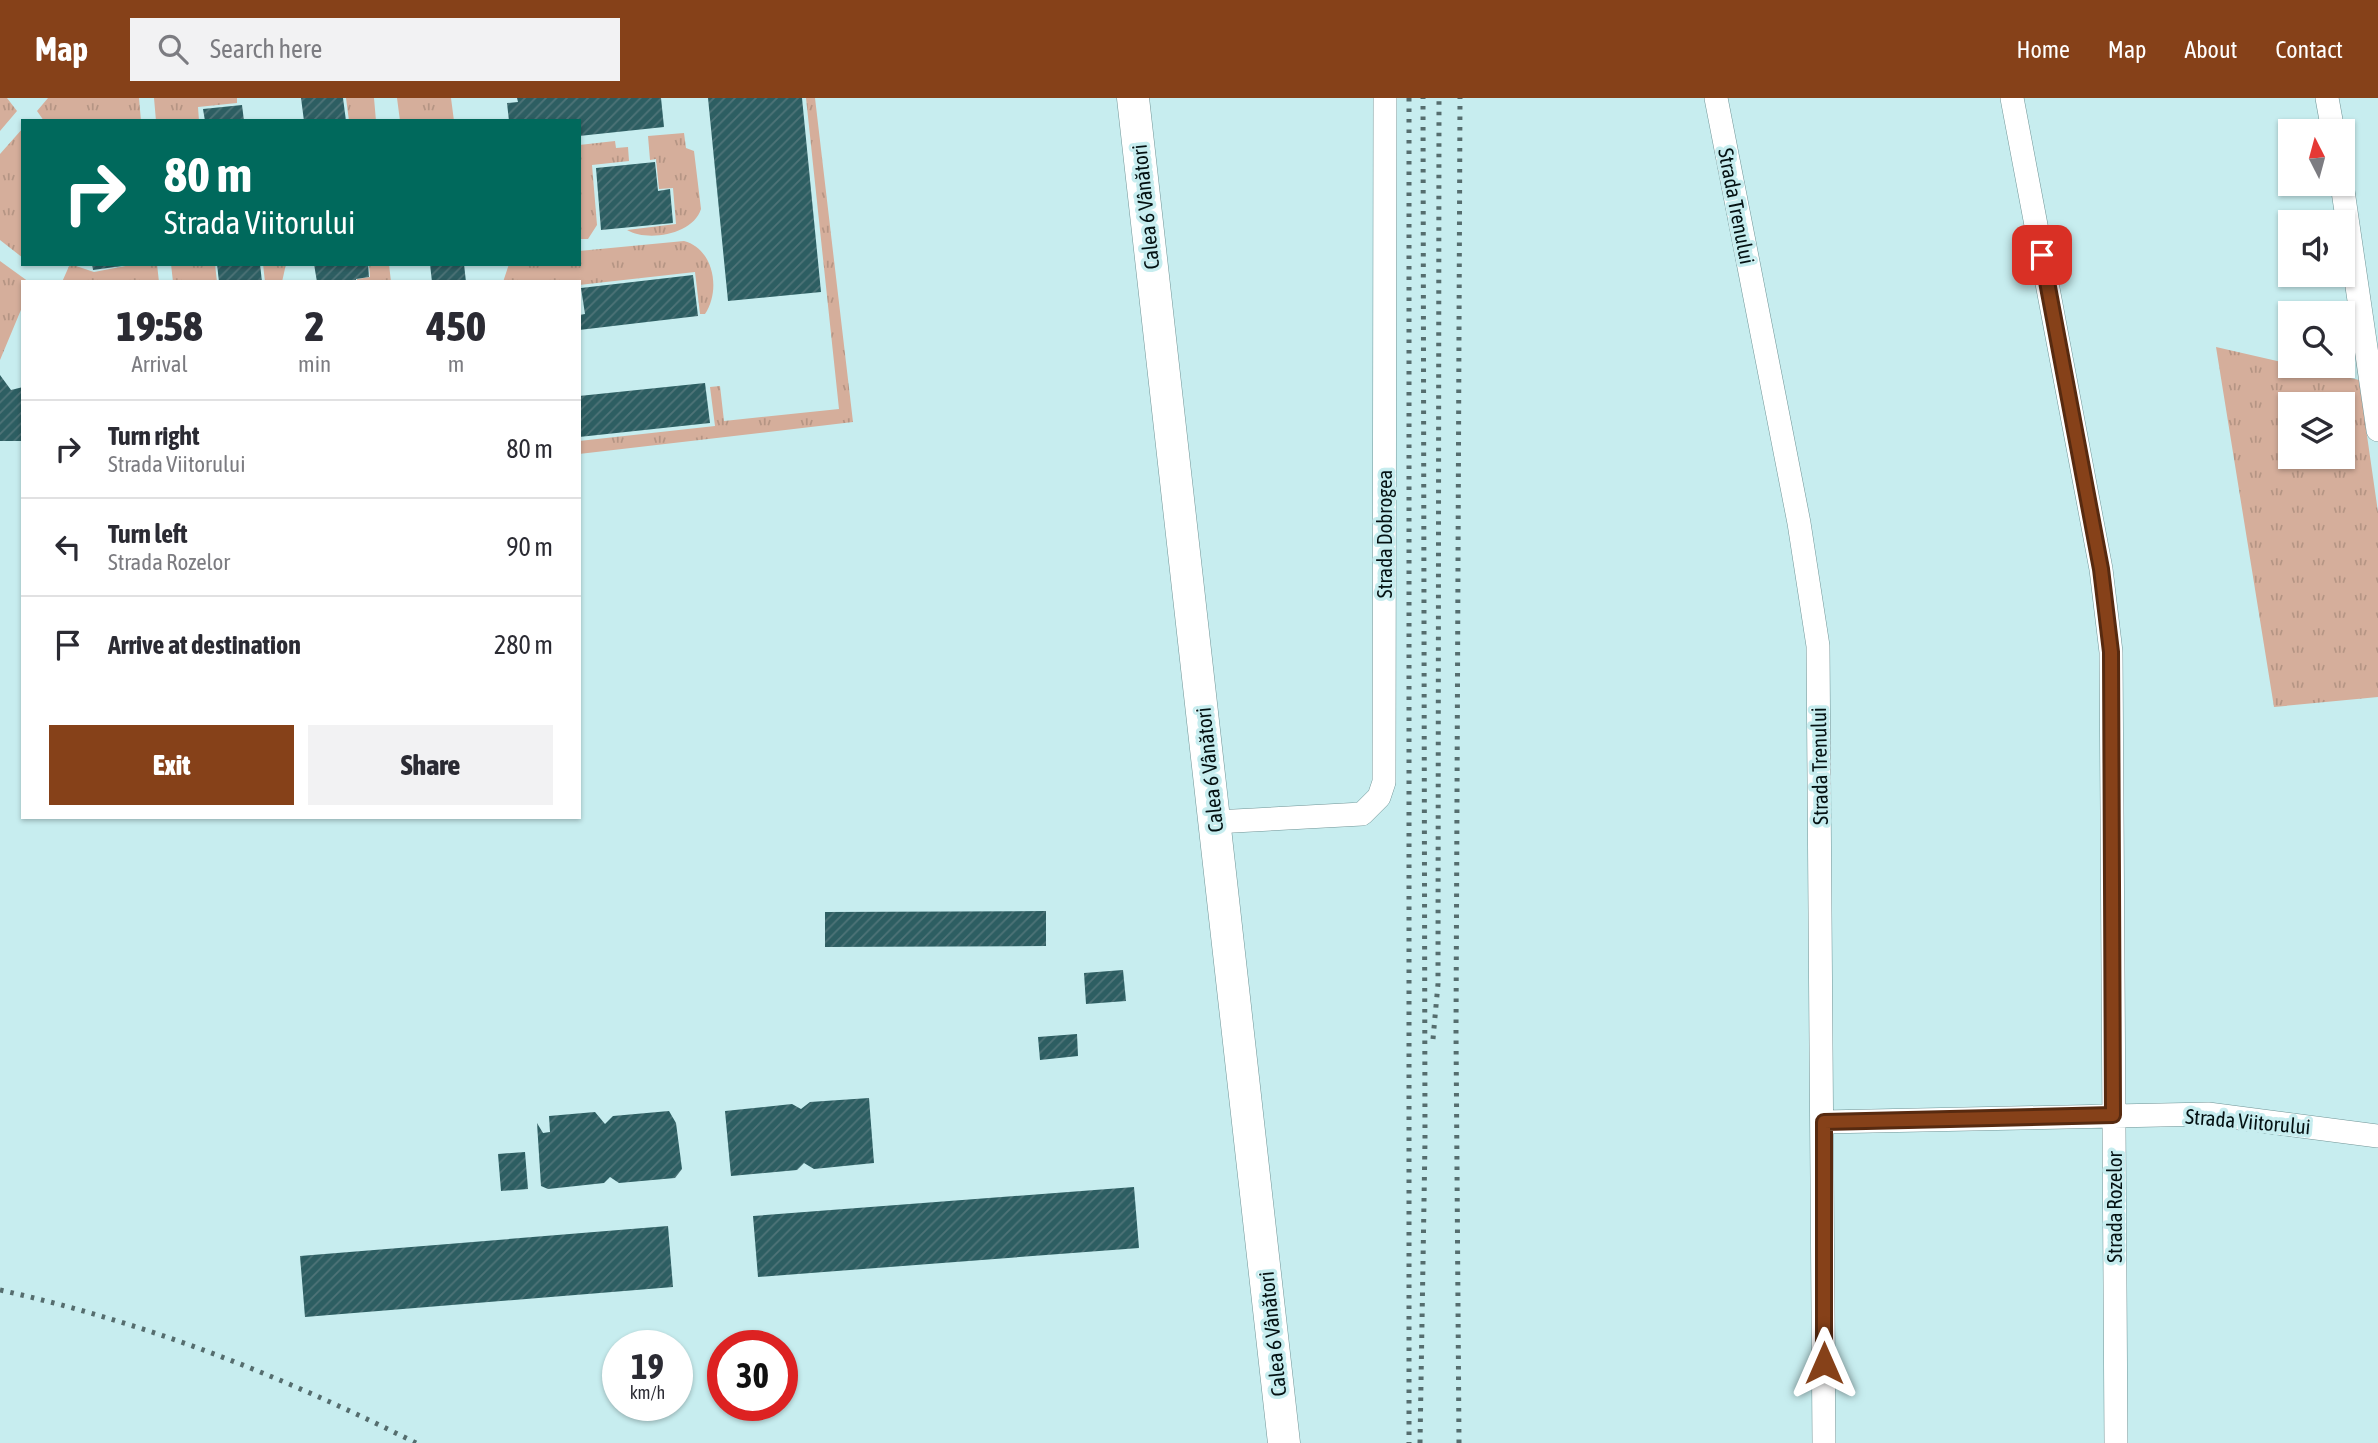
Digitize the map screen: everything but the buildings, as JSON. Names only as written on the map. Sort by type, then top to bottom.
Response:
[{"type":"main road","name":"Calea 6 Vânători","points":[[1133,98],[1284,1443]]},
{"type":"street","name":"Strada Dobrogea","points":[[1214,822],[1362,814],[1379,797],[1384,782],[1385,98]]},
{"type":"street","name":"Strada Trenului","points":[[1716,98],[1800,523],[1818,646],[1824,1122],[1824,1443]]},
{"type":"street","name":"Strada Rozelor","points":[[2012,98],[2107,605],[2111,652],[2116,1443]]},
{"type":"street","points":[[2327,98],[2331,119]]},
{"type":"street","points":[[2344,196],[2378,430]]},
{"type":"street","name":"Strada Viitorului","points":[[1824,1122],[2235,1115],[2378,1136]]},
{"type":"green space","points":[[0,98],[7,98],[17,111],[0,131]]},
{"type":"green space","points":[[48,98],[139,98],[141,119],[43,119],[37,111]]},
{"type":"green space","points":[[154,98],[237,98],[237,103],[198,107],[199,119],[156,119]]},
{"type":"green space","points":[[346,98],[374,98],[376,119],[349,119]]},
{"type":"green space","points":[[397,98],[451,98],[454,119],[400,119]]},
{"type":"green space","points":[[806,98],[815,98],[853,422],[581,454],[581,441],[715,426],[710,387],[720,386],[724,421],[839,409]]},
{"type":"green space","points":[[21,130],[21,256],[0,240],[0,154]]},
{"type":"green space","points":[[684,133],[686,148],[694,151],[701,209],[696,218],[689,225],[668,234],[646,235],[627,230],[676,224],[673,188],[659,189],[656,159],[650,160],[648,136]]},
{"type":"green space","points":[[615,141],[616,148],[628,147],[629,161],[592,165],[597,225],[588,239],[581,239],[581,145]]},
{"type":"green space","points":[[684,241],[694,245],[708,261],[712,272],[713,294],[710,304],[705,314],[700,314],[695,272],[581,285],[581,280],[504,280],[508,266],[581,266],[581,251]]},
{"type":"green space","points":[[0,261],[26,280],[21,280],[21,310],[0,360]]},
{"type":"green space","points":[[69,266],[94,272],[126,266],[157,266],[159,280],[63,280]]},
{"type":"green space","points":[[171,266],[215,266],[217,280],[173,280]]},
{"type":"green space","points":[[263,266],[286,266],[282,280],[265,280]]},
{"type":"green space","points":[[369,266],[389,266],[391,280],[357,280],[370,277]]},
{"type":"green space","points":[[2216,347],[2278,361],[2278,378],[2359,380],[2378,512],[2378,697],[2274,707]]},
{"type":"railway","points":[[1409,98],[1409,1443]]},
{"type":"railway","points":[[1420,1443],[1425,1141],[1423,98]]},
{"type":"railway","points":[[1433,1039],[1438,984],[1439,98]]},
{"type":"railway","points":[[1459,1443],[1456,1031],[1460,98]]},
{"type":"railway","points":[[0,1290],[108,1318],[213,1353],[314,1395],[416,1443]]},
{"type":"route","points":[[1824,1363],[1824,1122],[2113,1115],[2111,652],[2101,569],[2042,255]]}]
